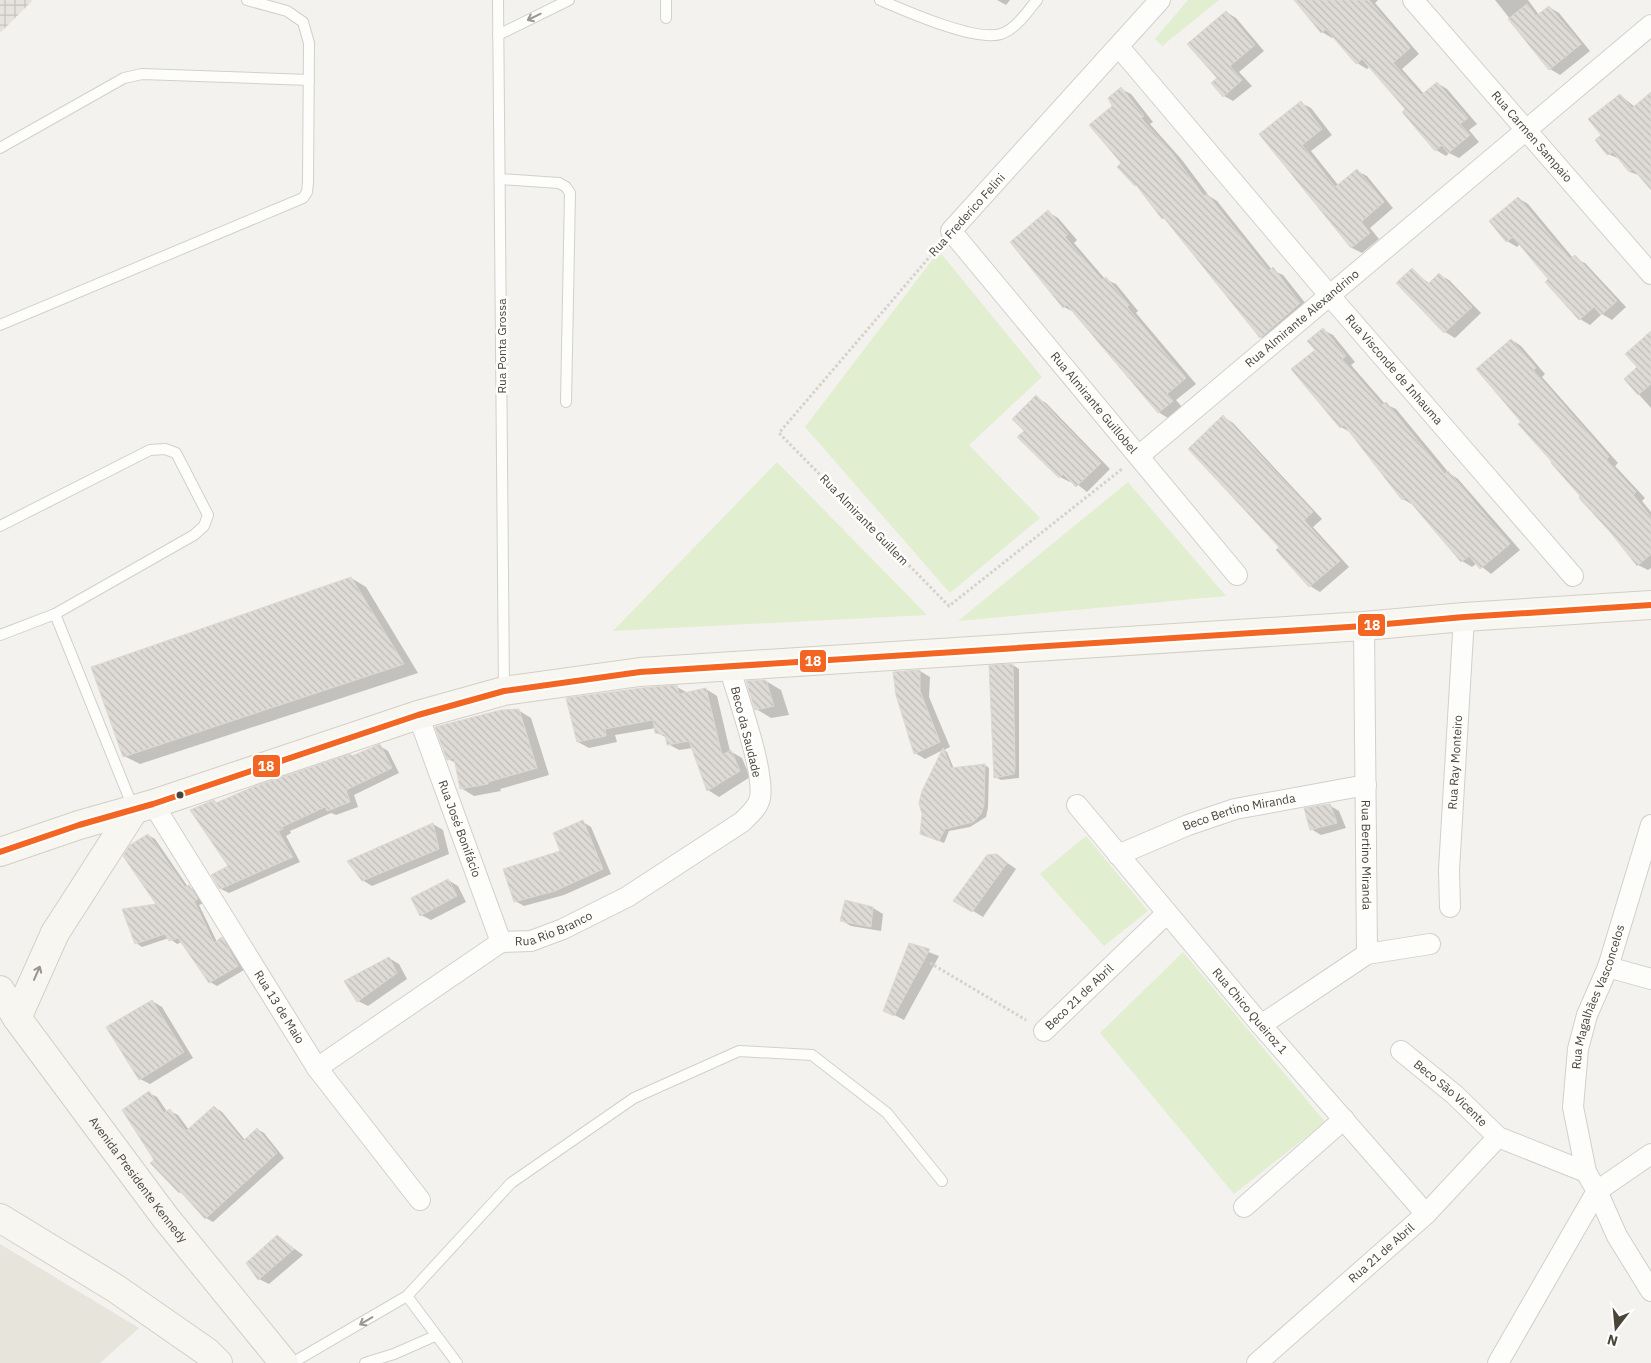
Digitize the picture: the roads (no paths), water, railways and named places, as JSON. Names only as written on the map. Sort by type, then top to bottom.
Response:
[{"type":"street","name":"Rua Frederico Felini","points":[[951,231],[1160,0]]},
{"type":"street","name":"Rua Carmen Sampaio","points":[[1414,0],[1651,274]]},
{"type":"street","name":"Rua Almirante Alexandrino","points":[[1140,455],[1651,25]]},
{"type":"street","name":"Rua Visconde de Inhauma","points":[[1119,47],[1330,296],[1573,576]]},
{"type":"street","name":"Rua Almirante Guillobel","points":[[951,231],[1140,455],[1237,575]]},
{"type":"street","points":[[0,852],[79,826],[144,808],[418,716],[504,691],[640,672],[1364,626],[1464,617],[1651,605]]},
{"type":"street","name":"Rua Ray Monteiro","points":[[1450,907],[1449,870],[1464,617]]},
{"type":"street","name":"Rua Bertino Miranda","points":[[1364,626],[1367,954]]},
{"type":"street","name":"Beco da Saudade","points":[[729,666],[753,749],[760,783],[760,797],[756,807],[742,822]]},
{"type":"street","name":"Rua José Bonifácio","points":[[418,716],[501,942]]},
{"type":"street","name":"Beco Bertino Miranda","points":[[1118,855],[1188,824],[1235,809],[1366,785]]},
{"type":"street","name":"Rua Chico Queiroz 1","points":[[1076,806],[1261,1025],[1426,1214]]},
{"type":"street","points":[[17,1018],[55,933],[144,808]]},
{"type":"street","name":"Rua 13 de Maio","points":[[144,808],[317,1068],[420,1200]]},
{"type":"street","name":"Rua Rio Branco","points":[[317,1068],[501,942],[531,941],[563,929],[627,897],[742,822]]},
{"type":"street","name":"Rua Magalhães Vasconcelos","points":[[1586,1172],[1573,1107],[1578,1049],[1587,1015],[1608,967],[1651,825]]},
{"type":"street","name":"Beco 21 de Abril","points":[[1044,1031],[1166,914]]},
{"type":"street","points":[[1261,1025],[1367,954],[1430,944]]},
{"type":"street","points":[[1608,967],[1651,979]]},
{"type":"street","name":"Avenida Presidente Kennedy","points":[[0,990],[17,1018],[165,1217],[284,1363]]},
{"type":"street","name":"Beco São Vicente","points":[[1401,1051],[1455,1094],[1498,1137]]},
{"type":"street","points":[[1244,1207],[1344,1119]]},
{"type":"street","points":[[1498,1137],[1586,1172],[1598,1191],[1617,1236],[1651,1291]]},
{"type":"street","name":"Rua 21 de Abril","points":[[1258,1363],[1426,1214],[1498,1137]]},
{"type":"street","points":[[1498,1363],[1598,1191],[1651,1154]]},
{"type":"street","points":[[0,1218],[115,1288],[206,1360]]},
{"type":"lane","points":[[0,325],[303,198],[307,192],[308,182],[309,43],[303,22],[287,11],[247,0]]},
{"type":"lane","name":"Rua Ponta Grossa","points":[[498,0],[504,691]]},
{"type":"lane","points":[[498,35],[569,0]]},
{"type":"lane","points":[[666,0],[666,18]]},
{"type":"lane","points":[[880,0],[920,17],[988,36],[1002,34],[1016,26],[1037,0]]},
{"type":"lane","points":[[0,148],[124,78],[142,74],[309,80]]},
{"type":"lane","points":[[500,179],[559,183],[566,187],[570,193],[566,402]]},
{"type":"lane","points":[[0,526],[150,450],[165,449],[176,453],[208,515],[204,526],[194,535],[55,614],[0,635]]},
{"type":"lane","points":[[55,614],[144,808]]},
{"type":"lane","points":[[292,1363],[407,1296],[512,1183],[634,1098],[739,1051],[812,1055],[887,1113],[942,1181]]},
{"type":"lane","points":[[407,1296],[457,1363]]},
{"type":"lane","points":[[364,1363],[394,1354],[435,1336]]}]
